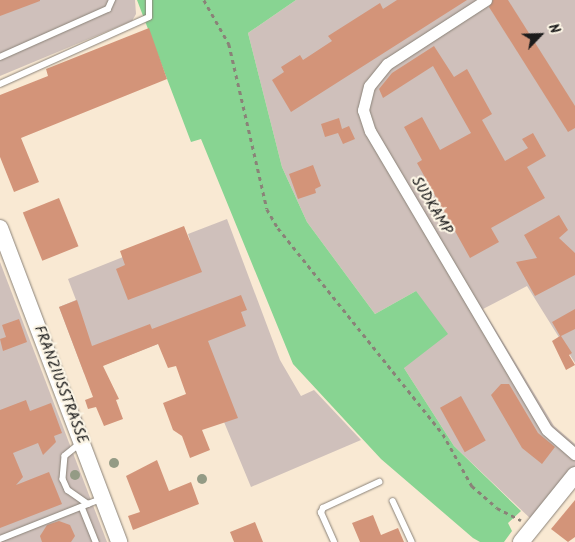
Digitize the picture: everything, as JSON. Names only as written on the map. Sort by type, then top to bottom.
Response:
[{"type":"street","name":"SUDKAMP","points":[[486,0],[387,64],[369,86],[363,110],[370,131],[547,430],[575,454]]},
{"type":"street","name":"FRANZIUSSTRASSE","points":[[0,228],[82,443],[91,503],[119,542]]},
{"type":"street","points":[[521,542],[575,475]]},
{"type":"lane","points":[[0,57],[108,9],[112,0]]},
{"type":"lane","points":[[0,84],[149,17],[149,0]]},
{"type":"lane","points":[[82,443],[65,456],[62,468],[68,490],[91,503]]},
{"type":"lane","points":[[334,542],[321,513],[323,508],[379,482]]},
{"type":"lane","points":[[393,501],[412,542]]},
{"type":"lane","points":[[0,539],[91,503]]},
{"type":"lane","points":[[91,503],[96,542]]},
{"type":"path","points":[[204,0],[229,44],[267,209],[278,228],[443,434],[472,486],[497,508],[532,528]]},
{"type":"shaded area","points":[[0,0],[135,0],[136,14],[132,21],[0,76]]},
{"type":"shaded area","points":[[296,0],[575,0],[575,363],[527,286],[483,309],[554,426],[575,444],[575,466],[532,520],[454,446],[404,368],[416,291],[375,314],[307,222],[282,167],[248,33]]},
{"type":"shaded area","points":[[227,219],[280,360],[301,396],[314,390],[361,440],[251,487],[224,422],[168,340],[84,373],[59,307],[76,300],[68,279],[123,257],[126,265],[190,240],[188,234]]},
{"type":"shaded area","points":[[0,262],[107,542],[0,542]]},
{"type":"green space","points":[[137,0],[296,0],[248,33],[282,167],[307,222],[375,314],[416,291],[448,334],[404,368],[454,446],[521,511],[508,523],[512,531],[504,542],[480,542],[473,538],[381,459],[293,364],[201,139],[191,142]]},
{"type":"building","points":[[0,0],[40,0],[40,1],[0,16]]},
{"type":"building","points":[[397,0],[467,0],[291,112],[272,80],[284,72],[281,67],[300,55],[303,60],[332,41],[328,36],[380,3],[383,9]]},
{"type":"building","points":[[493,0],[508,0],[575,106],[575,128],[568,132],[489,7]]},
{"type":"building","points":[[149,28],[167,79],[21,138],[39,182],[14,192],[0,157],[0,95],[48,76],[46,69]]},
{"type":"building","points":[[434,46],[454,77],[467,69],[492,114],[482,120],[505,161],[528,148],[522,139],[533,133],[546,156],[527,167],[545,198],[491,228],[499,242],[470,258],[417,163],[422,160],[404,127],[422,117],[440,150],[471,133],[433,66],[383,98],[379,89],[392,73]]},
{"type":"building","points":[[339,118],[342,129],[349,126],[355,139],[343,144],[338,133],[325,137],[321,124]]},
{"type":"building","points":[[313,165],[321,186],[315,189],[316,193],[298,199],[289,174]]},
{"type":"building","points":[[59,198],[78,246],[42,261],[23,213]]},
{"type":"building","points":[[559,215],[568,230],[559,238],[575,253],[575,275],[535,296],[516,262],[537,258],[524,235]]},
{"type":"building","points":[[184,226],[202,272],[128,300],[116,269],[125,265],[120,251]]},
{"type":"building","points":[[241,295],[247,310],[241,312],[246,326],[208,341],[238,418],[202,430],[210,450],[190,458],[182,436],[173,430],[163,403],[186,394],[176,366],[168,368],[158,344],[103,366],[119,399],[116,400],[123,419],[104,426],[96,407],[88,409],[85,400],[93,397],[59,307],[77,300],[92,346],[150,324],[152,329]]},
{"type":"building","points":[[575,309],[575,329],[561,336],[572,353],[569,355],[575,365],[566,370],[552,341],[560,336],[552,322]]},
{"type":"building","points":[[19,319],[27,342],[3,351],[0,339],[6,337],[2,325]]},
{"type":"building","points":[[501,384],[509,384],[538,433],[555,447],[542,464],[522,448],[491,395]]},
{"type":"building","points":[[461,396],[486,441],[465,452],[440,408]]},
{"type":"building","points":[[26,400],[30,411],[51,403],[62,433],[54,436],[56,442],[43,455],[38,443],[13,453],[23,477],[16,485],[49,472],[62,504],[0,528],[0,410]]},
{"type":"building","points":[[157,460],[169,491],[191,482],[199,504],[133,530],[128,516],[140,512],[126,476]]},
{"type":"building","points":[[575,500],[575,537],[568,542],[551,529]]},
{"type":"building","points":[[373,515],[381,535],[398,528],[404,542],[360,542],[352,523]]},
{"type":"building","points":[[59,521],[70,525],[75,536],[71,542],[42,542],[40,536],[47,525]]},
{"type":"building","points":[[255,522],[263,542],[234,542],[230,532]]}]
